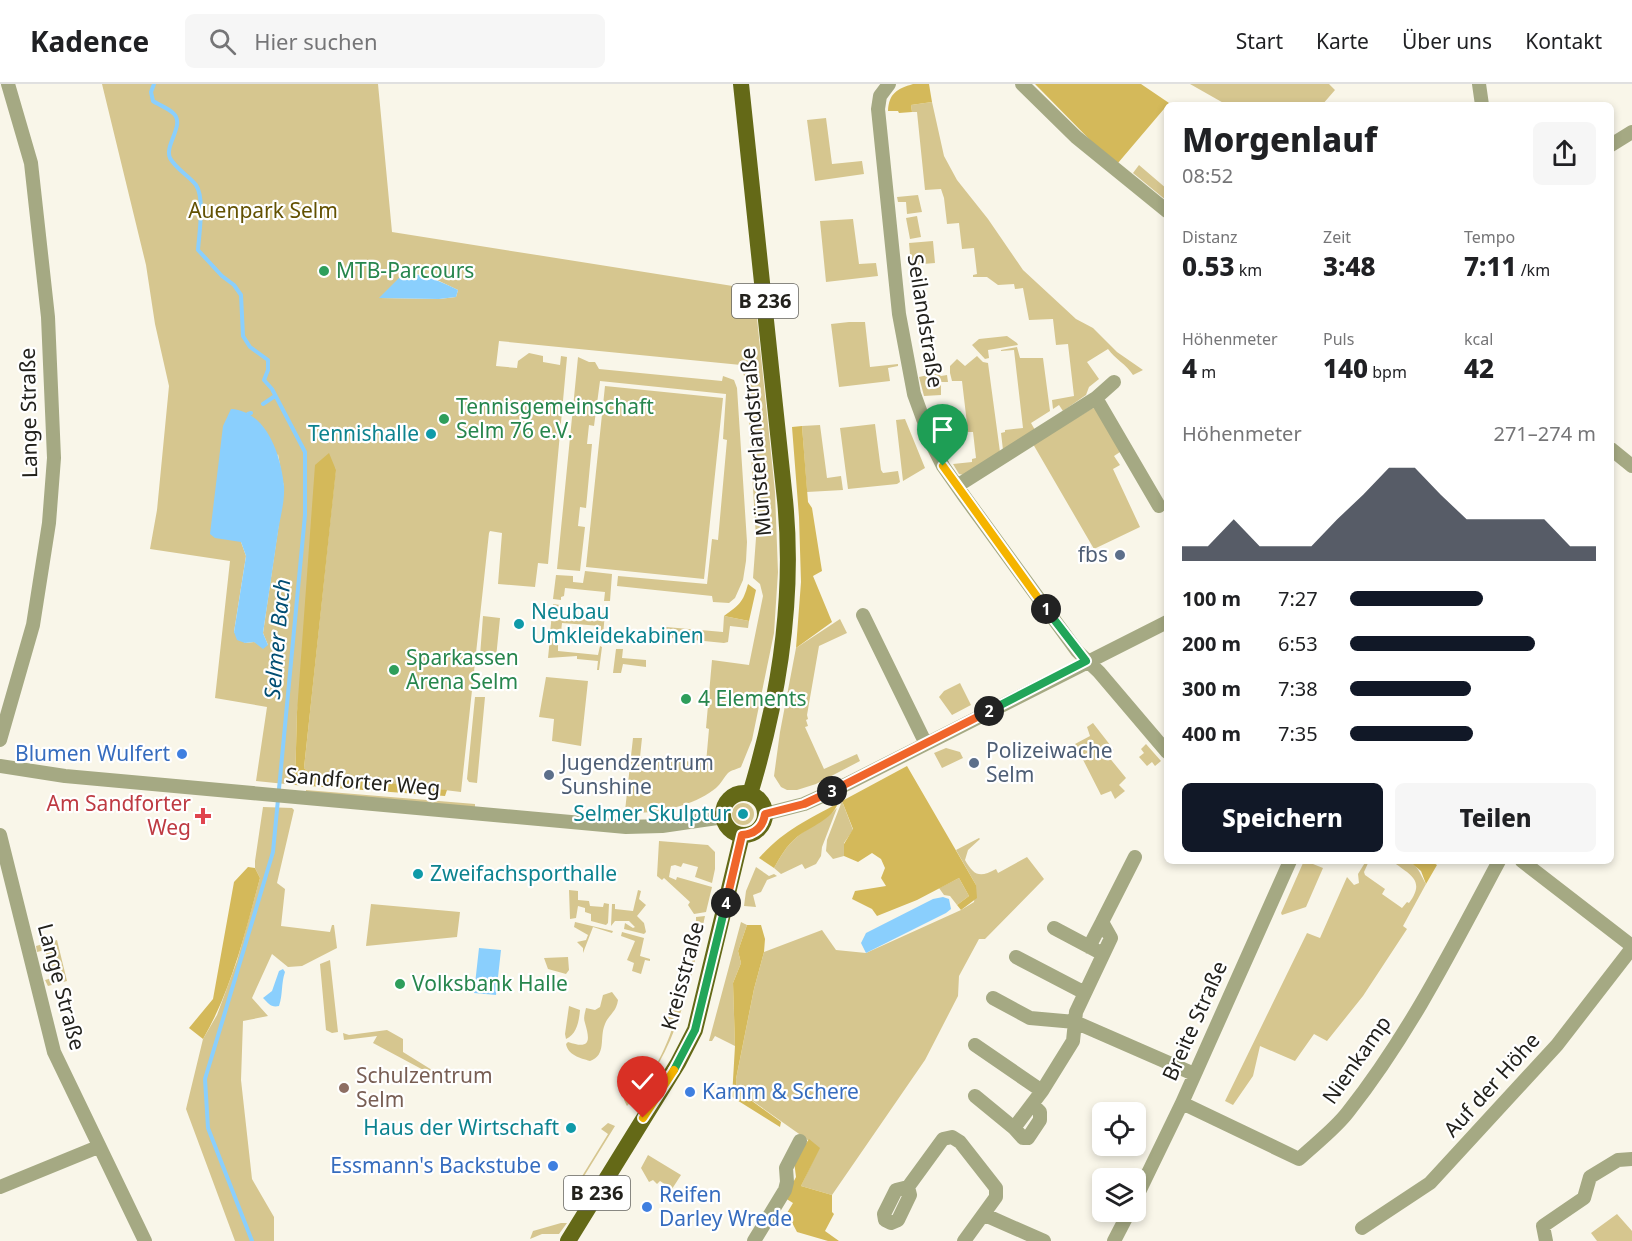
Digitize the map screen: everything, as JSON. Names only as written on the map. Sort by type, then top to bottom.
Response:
[{"type":"main road","name":"Münsterlandstraße","points":[[741,84],[786,500],[788,560],[782,656],[763,751],[750,794]]},
{"type":"main road","points":[[744,793],[750,794],[761,802],[765,814],[760,827],[742,835],[730,829],[724,817],[725,805],[733,796],[744,793]]},
{"type":"main road","name":"Kreisstraße","points":[[568,1241],[678,1064],[695,1030],[742,835]]},
{"type":"street","name":"Lange Straße","points":[[0,740],[33,625],[49,523],[54,458],[48,317],[31,163],[7,104],[8,84]]},
{"type":"street","name":"Seilandstraße","points":[[889,84],[880,96],[878,109],[899,314],[910,379],[933,446],[957,486],[1086,661],[1099,672],[1164,748]]},
{"type":"street","points":[[1022,84],[1076,137],[1164,209]]},
{"type":"street","points":[[1479,84],[1482,102]]},
{"type":"street","points":[[1614,143],[1632,132]]},
{"type":"street","points":[[957,486],[1096,398],[1114,382]]},
{"type":"street","points":[[1096,398],[1159,506]]},
{"type":"street","points":[[1614,452],[1632,466]]},
{"type":"street","points":[[863,615],[926,744]]},
{"type":"street","points":[[765,814],[804,804],[1164,623]]},
{"type":"street","name":"Sandforter Weg","points":[[0,766],[65,776],[292,798],[633,827],[662,826],[724,817]]},
{"type":"street","name":"Lange Straße","points":[[0,835],[54,1052],[145,1241]]},
{"type":"street","points":[[1089,947],[1135,857]]},
{"type":"street","name":"Breite Straße","points":[[1146,1177],[1182,1103],[1289,864]]},
{"type":"street","name":"Nienkamp","points":[[1182,1103],[1299,1159],[1347,1113],[1389,1053],[1428,992],[1496,864]]},
{"type":"street","points":[[1526,864],[1632,947]]},
{"type":"street","points":[[1073,1041],[1076,1012],[1111,938],[1102,922]]},
{"type":"street","points":[[1054,928],[1103,954]]},
{"type":"street","name":"Auf der Höhe","points":[[1362,1228],[1430,1183],[1557,1045],[1632,947]]},
{"type":"street","points":[[1016,957],[1085,993]]},
{"type":"street","points":[[993,998],[1030,1018],[1075,1022],[1194,1074]]},
{"type":"street","points":[[975,1096],[1014,1128],[1042,1090],[1073,1041],[1082,1034],[1094,1030]]},
{"type":"street","points":[[975,1045],[1042,1090]]},
{"type":"street","points":[[908,1187],[943,1139],[952,1137],[960,1142],[996,1188],[996,1197],[964,1241]]},
{"type":"street","points":[[754,1241],[784,1190],[787,1182],[786,1168],[800,1141]]},
{"type":"street","points":[[0,1187],[98,1146]]},
{"type":"street","points":[[1546,1241],[1543,1226],[1584,1198],[1590,1177],[1618,1160],[1632,1159]]},
{"type":"street","points":[[985,1215],[1044,1241]]},
{"type":"street","points":[[1114,1241],[1124,1222]]},
{"type":"green space","name":"Auenpark Selm","points":[[102,84],[378,84],[392,232],[739,287],[745,300],[755,299],[775,492],[778,572],[774,633],[752,740],[741,767],[728,773],[718,786],[697,800],[660,811],[625,811],[633,738],[642,738],[640,757],[706,763],[709,729],[706,728],[712,660],[749,665],[763,596],[760,584],[753,578],[756,538],[747,387],[741,365],[499,341],[496,366],[517,368],[518,361],[529,353],[543,356],[543,362],[560,365],[561,356],[567,357],[548,564],[538,563],[535,587],[498,584],[502,533],[490,531],[489,533],[461,792],[311,774],[304,768],[336,467],[297,712],[295,785],[256,781],[267,707],[215,698],[230,561],[150,549],[157,510],[169,386],[155,324],[146,265]],"holes":[[[417,274],[435,279],[458,290],[456,297],[380,298]],[[278,454],[284,488],[263,633],[268,645],[245,643],[234,632],[246,556],[241,542]]]},
{"type":"green space","points":[[1190,84],[1329,84],[1335,90],[1325,102],[1222,102]]},
{"type":"green space","points":[[932,102],[944,156],[957,180],[988,219],[1023,270],[1076,319],[1093,328],[1117,352],[1143,370],[1133,375],[1108,349],[1087,362],[1099,379],[1089,387],[1086,395],[1063,411],[1059,405],[1053,409],[1052,400],[1074,396],[1068,344],[1056,345],[1053,319],[1029,320],[1023,288],[1015,289],[1014,284],[998,285],[987,277],[973,277],[977,274],[974,248],[962,249],[959,223],[947,224],[941,189],[925,190],[917,112],[912,112],[911,105]]},
{"type":"green space","points":[[826,118],[832,164],[862,161],[864,174],[815,181],[807,120]]},
{"type":"green space","points":[[1139,165],[1164,186],[1164,199],[1133,173]]},
{"type":"green space","points":[[918,195],[922,212],[907,214],[906,202],[898,202],[897,197]]},
{"type":"green space","points":[[917,216],[921,237],[910,239],[906,218]]},
{"type":"green space","points":[[853,219],[859,264],[876,263],[878,276],[826,282],[820,221]]},
{"type":"green space","points":[[933,241],[935,263],[911,265],[909,243]]},
{"type":"green space","points":[[865,322],[870,367],[898,364],[898,366],[888,368],[890,381],[839,387],[831,324]]},
{"type":"green space","points":[[1007,336],[1018,345],[988,350],[989,358],[985,359],[972,345],[979,339]]},
{"type":"green space","points":[[1017,347],[1020,358],[1043,358],[1050,411],[1031,423],[1035,430],[1003,450],[1001,433],[1005,430],[1023,428],[1014,350],[1001,351]]},
{"type":"green space","points":[[977,356],[983,362],[988,363],[1000,452],[964,475],[959,474],[953,464],[972,462],[972,459],[976,458],[973,432],[968,432],[962,381],[952,381],[950,366],[957,359],[965,366]]},
{"type":"green space","points":[[578,357],[595,362],[599,369],[722,381],[723,376],[734,380],[737,388],[747,542],[743,580],[735,598],[729,603],[713,602],[712,596],[617,586],[618,576],[707,584],[712,539],[718,540],[727,440],[723,439],[726,394],[600,381],[594,426],[589,425],[587,444],[592,444],[586,508],[580,507],[578,526],[585,527],[580,571],[557,569]]},
{"type":"green space","points":[[937,373],[941,376],[947,375],[948,382],[941,382],[941,395],[924,396],[919,377]]},
{"type":"green space","points":[[605,386],[723,398],[704,579],[586,567]]},
{"type":"green space","points":[[1093,408],[1100,409],[1123,450],[1114,456],[1120,465],[1113,469],[1140,527],[1094,549],[1033,444]]},
{"type":"green space","points":[[905,419],[925,468],[903,481],[896,420]]},
{"type":"green space","points":[[875,424],[881,470],[883,473],[898,471],[900,482],[848,489],[840,428]]},
{"type":"green space","points":[[820,425],[827,478],[841,476],[843,490],[807,492],[802,426]]},
{"type":"green space","points":[[585,571],[612,574],[610,601],[604,601],[605,592],[565,588],[561,600],[553,599],[556,575],[573,576],[573,582],[583,583]]},
{"type":"green space","points":[[553,604],[563,608],[562,616],[601,621],[605,613],[603,635],[601,635],[601,626],[562,623],[561,632],[550,633]]},
{"type":"green space","points":[[483,616],[500,618],[496,658],[480,656]]},
{"type":"green space","points":[[724,616],[749,621],[748,628],[730,626],[728,642],[724,643],[664,637],[666,627],[723,632]]},
{"type":"green space","points":[[840,619],[847,633],[819,646],[806,720],[808,726],[805,727],[824,769],[857,754],[860,761],[816,784],[797,790],[787,790],[781,787],[774,776],[796,648]]},
{"type":"green space","points":[[550,638],[558,642],[558,651],[598,655],[600,646],[602,647],[599,670],[597,670],[598,661],[577,659],[577,656],[548,658]]},
{"type":"green space","points":[[616,649],[623,649],[622,658],[646,660],[646,667],[623,664],[621,673],[613,673]]},
{"type":"green space","points":[[546,677],[588,681],[581,746],[552,741],[554,719],[539,717]]},
{"type":"green space","points":[[960,683],[971,705],[952,715],[939,697],[944,691]]},
{"type":"green space","points":[[475,697],[485,697],[477,783],[469,782],[467,779]]},
{"type":"green space","points":[[1093,723],[1114,750],[1108,756],[1126,778],[1119,785],[1125,791],[1115,799],[1111,791],[1101,795],[1075,744],[1090,736],[1087,727]]},
{"type":"green space","points":[[1146,744],[1161,761],[1155,766],[1152,762],[1147,766],[1139,757],[1144,753],[1141,749]]},
{"type":"green space","points":[[946,748],[960,752],[963,758],[942,768],[934,753]]},
{"type":"green space","points":[[306,790],[475,804],[475,807],[306,793]]},
{"type":"green space","points":[[842,801],[853,830],[844,843],[844,856],[833,859],[826,851],[827,840]]},
{"type":"green space","points":[[739,803],[747,803],[754,810],[754,818],[747,825],[739,825],[732,818],[732,810]]},
{"type":"green space","points":[[263,807],[294,810],[277,883],[285,889],[281,926],[330,932],[334,925],[337,948],[302,966],[288,967],[272,954],[252,998],[268,1016],[243,1021],[241,1080],[252,1179],[274,1217],[274,1241],[235,1241],[186,1109],[203,1039],[217,1015],[237,961],[260,878],[255,868],[255,861]]},
{"type":"green space","points":[[837,808],[822,847],[821,856],[816,864],[805,869],[802,864],[781,874],[774,868],[793,840]]},
{"type":"green space","points":[[979,838],[968,850],[965,860],[978,874],[986,874],[996,869],[998,873],[1027,857],[1044,879],[985,939],[979,939],[959,976],[958,996],[925,1060],[832,1195],[801,1186],[819,1148],[737,1090],[736,1079],[764,952],[822,930],[836,950],[866,953],[961,910],[974,902],[976,885],[956,850]]},
{"type":"green space","points":[[659,841],[708,845],[715,852],[712,883],[695,877],[698,867],[683,863],[681,867],[671,866],[669,877],[676,880],[677,877],[712,887],[706,912],[694,914],[688,905],[690,902],[664,878],[662,880],[657,876]]},
{"type":"green space","points":[[1303,864],[1313,864],[1323,868],[1306,907],[1282,915]]},
{"type":"green space","points":[[1364,864],[1368,864],[1365,875],[1385,889],[1382,894],[1402,908],[1414,895],[1416,883],[1410,874],[1396,864],[1414,865],[1426,884],[1403,926],[1407,929],[1363,996],[1327,1041],[1314,1034],[1295,1061],[1260,1046],[1253,1076],[1233,1105],[1225,1101],[1307,933],[1320,938],[1347,877],[1354,885],[1359,883],[1358,874]]},
{"type":"green space","points":[[756,867],[769,876],[774,874],[777,876],[767,880],[761,892],[753,895],[756,907],[744,906],[746,891]]},
{"type":"green space","points":[[959,878],[969,896],[957,905],[939,888]]},
{"type":"green space","points":[[569,890],[578,891],[578,900],[589,901],[590,906],[603,907],[604,903],[609,904],[608,923],[606,925],[591,921],[591,914],[585,912],[585,908],[578,906],[576,918],[570,919]]},
{"type":"green space","points":[[638,890],[641,891],[639,899],[646,905],[637,916],[644,923],[646,932],[644,934],[624,929],[625,923],[635,927],[629,921],[615,921],[611,926],[612,904],[615,904],[615,909],[633,911]]},
{"type":"green space","points":[[371,904],[460,912],[457,937],[366,946]]},
{"type":"green space","points":[[705,916],[687,992],[670,1041],[644,1086],[627,1106],[624,1100],[630,1086],[636,1091],[642,1086],[662,1054],[672,1029],[664,1026],[665,1023],[674,1027],[676,1021],[666,1020],[668,1016],[676,1019],[678,1013],[670,1010],[682,988],[686,988],[699,931],[696,930],[696,917]]},
{"type":"green space","points":[[575,922],[613,931],[612,933],[593,927],[583,953],[583,948],[577,942],[586,940],[588,935],[574,927]]},
{"type":"green space","points":[[741,922],[747,925],[738,951],[741,963],[733,983],[735,1046],[715,1036],[712,1041],[709,1041]]},
{"type":"green space","points":[[622,932],[644,938],[640,956],[650,961],[645,960],[641,974],[632,971],[634,963],[627,960],[635,941],[621,936]]},
{"type":"green space","points":[[57,940],[67,981],[48,986],[45,980],[52,978],[45,950],[37,952],[36,946]]},
{"type":"green space","points":[[568,957],[569,970],[566,974],[548,969],[544,958]]},
{"type":"green space","points":[[330,960],[338,1032],[332,1033],[326,1030],[320,964]]},
{"type":"green space","points":[[612,992],[618,1000],[616,1008],[603,1029],[599,1055],[590,1061],[575,1056],[566,1044],[568,1042],[581,1045],[587,1042],[588,1034],[584,1019],[586,1008],[595,1010],[600,1007],[603,995]]},
{"type":"green space","points":[[569,1006],[580,1010],[575,1031],[566,1039],[565,1034]]},
{"type":"green space","points":[[387,1030],[403,1039],[403,1052],[432,1070],[433,1078],[428,1075],[429,1073],[373,1043],[377,1036],[344,1040],[343,1033],[349,1035]]},
{"type":"green space","points":[[608,1123],[615,1126],[573,1194],[566,1189],[569,1182],[576,1186],[608,1134],[601,1129]]},
{"type":"green space","points":[[648,1155],[681,1175],[672,1189],[660,1181],[657,1184],[653,1180],[649,1182],[641,1168]]},
{"type":"green space","points":[[1617,1214],[1632,1231],[1632,1241],[1597,1241],[1591,1233]]},
{"type":"green space","points":[[567,1223],[559,1234],[542,1234],[530,1239],[533,1231]]},
{"type":"shaded area","points":[[913,84],[929,84],[932,102],[911,105],[912,112],[888,111],[892,96],[902,88]]},
{"type":"shaded area","points":[[1035,84],[1141,84],[1168,102],[1164,102],[1164,109],[1118,163],[1092,142]]},
{"type":"shaded area","points":[[802,426],[808,502],[812,508],[822,571],[813,576],[832,622],[796,648],[801,582],[792,427]]},
{"type":"shaded area","points":[[329,453],[336,470],[304,768],[311,774],[447,790],[445,796],[295,785],[297,712],[315,465]]},
{"type":"shaded area","points":[[748,584],[756,590],[749,621],[724,616],[740,603]]},
{"type":"shaded area","points":[[907,766],[976,885],[977,898],[961,910],[957,905],[969,896],[959,878],[917,900],[877,916],[872,909],[852,899],[855,891],[886,886],[881,878],[885,868],[881,859],[872,853],[858,862],[844,856],[844,844],[853,829],[842,801]]},
{"type":"shaded area","points":[[838,803],[831,814],[793,840],[774,868],[759,858],[787,833]]},
{"type":"shaded area","points":[[1413,864],[1437,865],[1426,884],[1421,871]]},
{"type":"shaded area","points":[[248,867],[255,868],[260,878],[230,981],[203,1039],[189,1028],[213,999],[234,882]]},
{"type":"shaded area","points":[[747,925],[761,925],[765,939],[736,1079],[737,1090],[781,1122],[780,1127],[732,1097],[735,1046],[733,983],[741,963],[738,951]]},
{"type":"shaded area","points":[[809,1139],[820,1148],[801,1186],[832,1195],[834,1214],[825,1231],[839,1241],[828,1241],[797,1232],[787,1213],[793,1203],[785,1198],[796,1177],[794,1161]]},
{"type":"water","points":[[404,273],[425,276],[458,290],[456,297],[379,298]]},
{"type":"water","points":[[231,409],[243,412],[263,426],[280,462],[284,486],[263,633],[268,645],[263,649],[254,642],[245,643],[237,640],[234,632],[246,556],[241,542],[215,538],[210,534],[223,426]]},
{"type":"water","points":[[943,897],[949,899],[951,909],[946,913],[866,953],[861,943],[866,933],[933,899]]},
{"type":"water","points":[[479,948],[501,950],[496,995],[474,993]]},
{"type":"water","points":[[283,969],[285,972],[279,1006],[270,1005],[263,998],[272,991],[279,971]]},
{"type":"waterway","name":"Selmer Bach","points":[[154,84],[151,92],[153,101],[171,111],[176,118],[170,158],[199,191],[201,217],[198,250],[222,276],[234,285],[241,295],[243,336],[250,347],[268,360],[268,370],[264,380],[272,389],[305,452],[305,515],[273,852],[205,1079],[208,1128],[252,1241]]},
{"type":"waterway","points":[[263,404],[275,396]]},
{"type":"place","name":"MTB-Parcours","points":[[324,271]]},
{"type":"place","name":"Tennisgemeinschaft Selm 76 e.V.","points":[[444,419]]},
{"type":"place","name":"Tennishalle","points":[[431,434]]},
{"type":"place","name":"fbs","points":[[1120,555]]},
{"type":"place","name":"Neubau Umkleidekabinen","points":[[519,624]]},
{"type":"place","name":"Sparkassen Arena Selm","points":[[394,670]]},
{"type":"place","name":"4 Elements","points":[[686,699]]},
{"type":"place","name":"Blumen Wulfert","points":[[182,754]]},
{"type":"place","name":"Polizeiwache Selm","points":[[974,763]]},
{"type":"place","name":"Jugendzentrum Sunshine","points":[[549,775]]},
{"type":"place","name":"Selmer Skulptur","points":[[743,814]]},
{"type":"place","name":"Am Sandforter Weg","points":[[203,816]]},
{"type":"place","name":"Zweifachsporthalle","points":[[418,874]]},
{"type":"place","name":"Volksbank Halle","points":[[400,984]]},
{"type":"place","name":"Schulzentrum Selm","points":[[344,1088]]},
{"type":"place","name":"Kamm & Schere","points":[[690,1092]]},
{"type":"place","name":"Haus der Wirtschaft","points":[[571,1128]]},
{"type":"place","name":"Essmann's Backstube","points":[[553,1166]]},
{"type":"place","name":"Reifen Darley Wrede","points":[[647,1207]]},
{"type":"route","points":[[643,1118],[678,1064],[695,1030],[742,835],[749,834],[760,827],[765,814],[804,804],[833,791],[1086,661],[1003,551],[943,466]]}]
